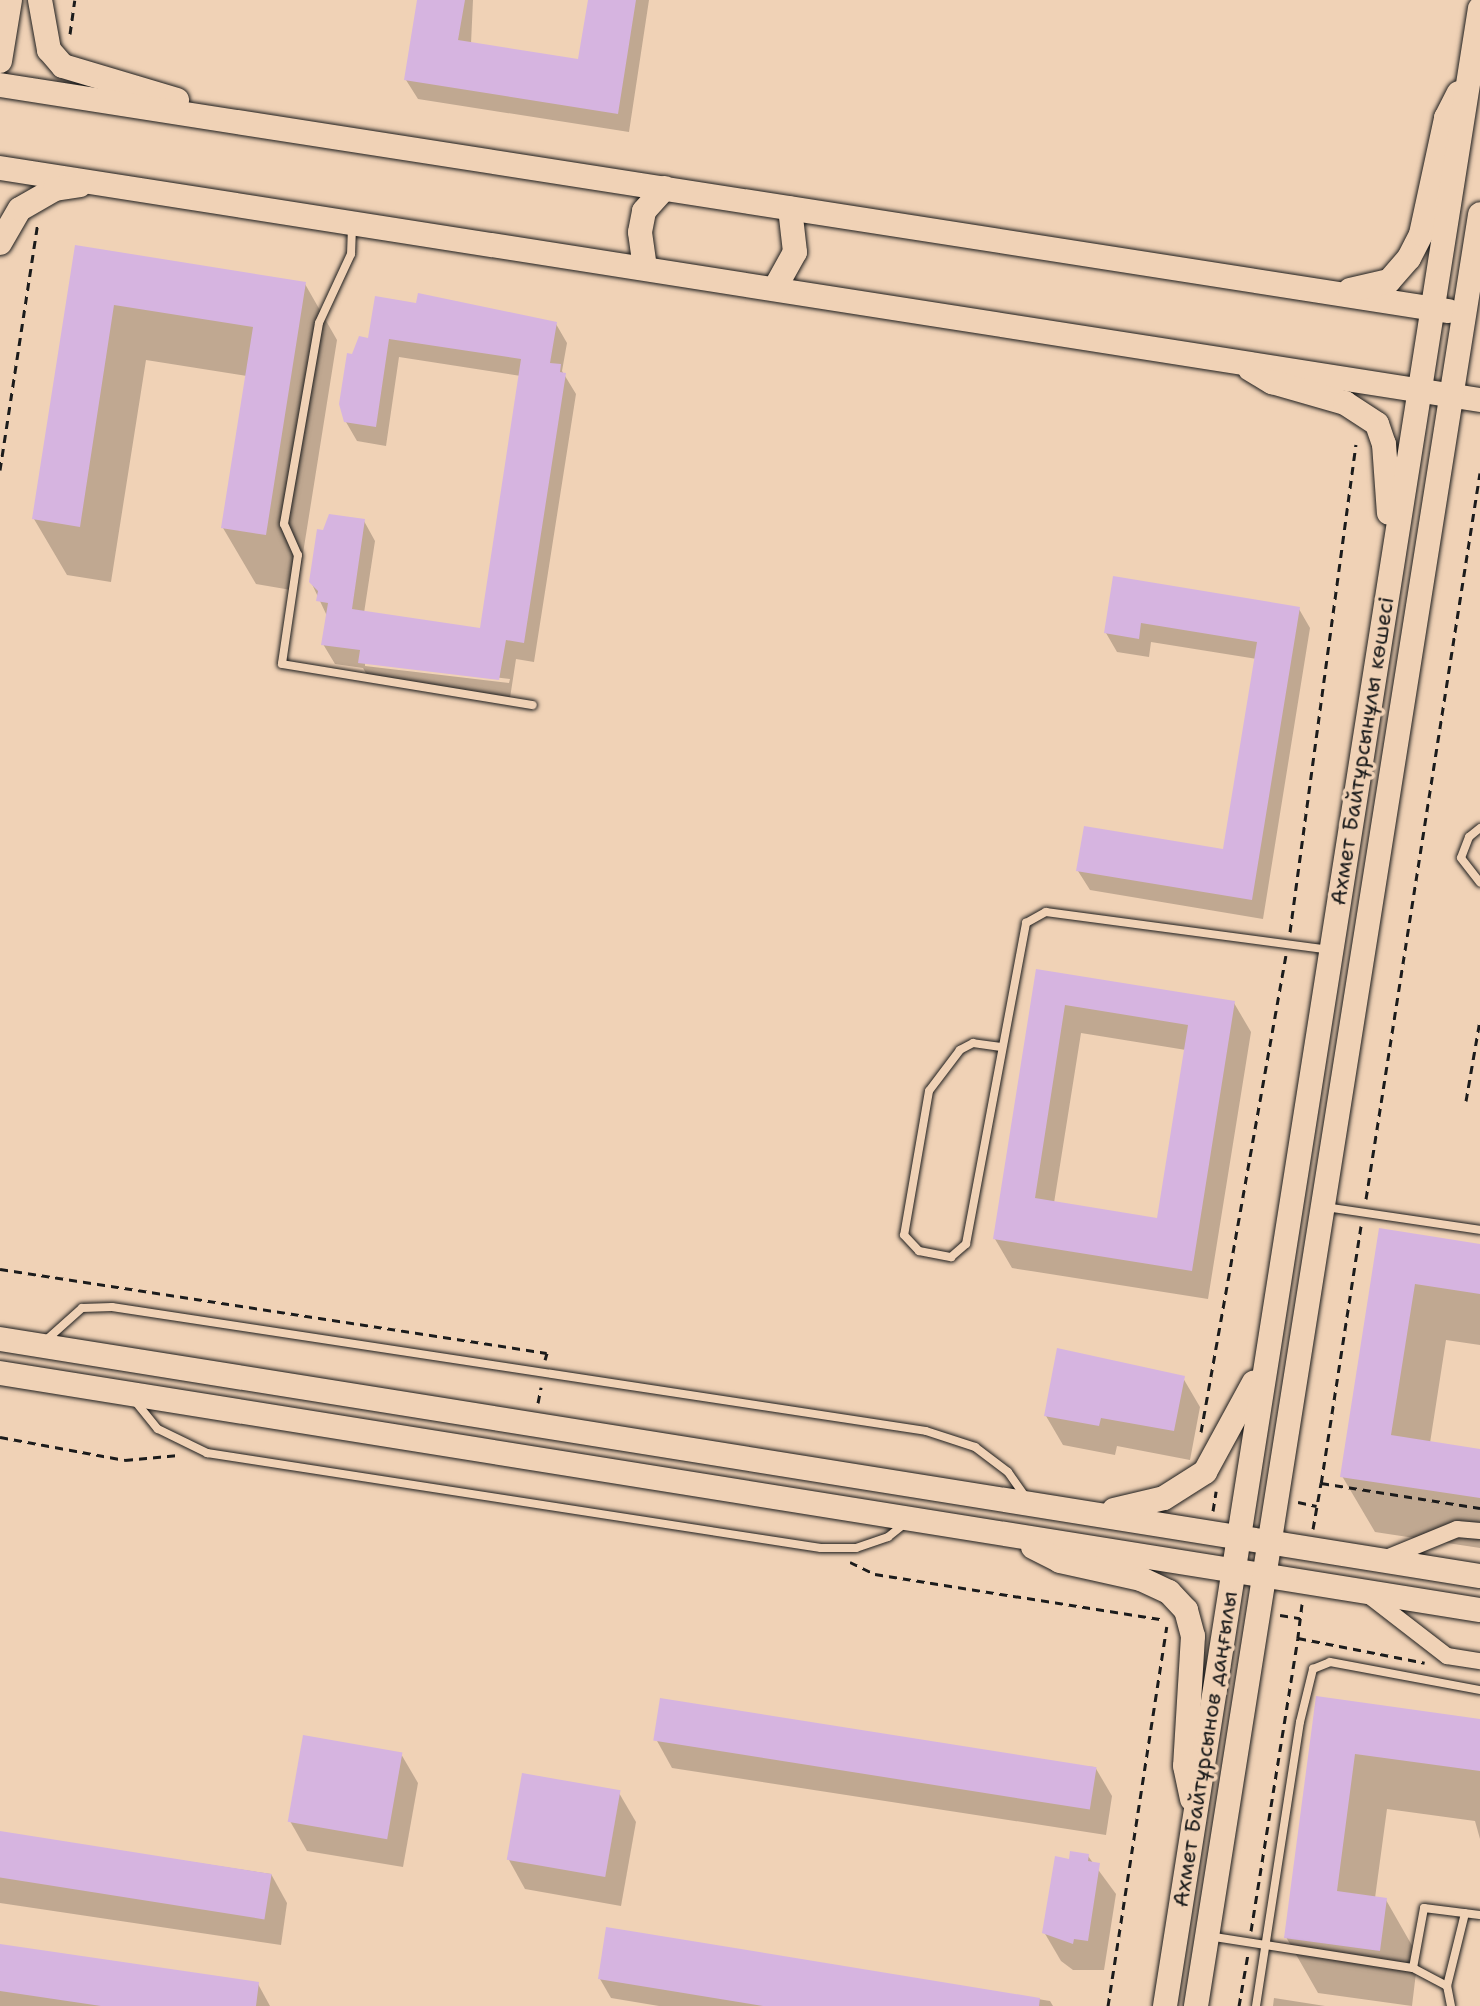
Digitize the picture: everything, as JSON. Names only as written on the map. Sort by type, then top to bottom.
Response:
[{"type":"street","points":[[0,61],[10,0]]},
{"type":"street","points":[[40,0],[49,50],[63,66],[220,117]]},
{"type":"street","name":"Ахмет Байтұрсынұлы көшесі","points":[[1244,1492],[1480,9]]},
{"type":"street","points":[[1335,293],[1389,281],[1409,258],[1421,234],[1446,118],[1470,69]]},
{"type":"street","points":[[0,85],[1472,315]]},
{"type":"street","points":[[0,168],[1480,400]]},
{"type":"street","points":[[0,243],[4,228],[36,197],[98,183]]},
{"type":"street","points":[[645,268],[640,232],[644,211],[665,188]]},
{"type":"street","points":[[775,288],[795,252],[790,208]]},
{"type":"street","name":"Ахмет Байтұрсынұлы көшесі","points":[[1273,1498],[1451,395],[1472,315],[1480,214]]},
{"type":"street","points":[[1233,359],[1272,382],[1361,410],[1377,424],[1388,480],[1391,572]]},
{"type":"street","points":[[0,1339],[1267,1539],[1480,1576]]},
{"type":"street","points":[[1102,1513],[1164,1498],[1205,1472],[1264,1366]]},
{"type":"street","points":[[0,1373],[1480,1610]]},
{"type":"street","name":"Ахмет Байтұрсынов даңғылы","points":[[1165,2006],[1244,1492]]},
{"type":"street","name":"Ахмет Байтұрсынов даңғылы","points":[[1196,2006],[1273,1498]]},
{"type":"street","points":[[1381,1560],[1457,1529],[1480,1531]]},
{"type":"street","points":[[1009,1535],[1060,1561],[1141,1579],[1169,1592],[1186,1610],[1193,1636],[1185,1766],[1195,1815]]},
{"type":"street","points":[[1364,1592],[1447,1656],[1480,1661]]},
{"type":"lane","points":[[352,222],[351,254],[319,323],[284,524],[298,555],[282,664],[533,705]]},
{"type":"lane","points":[[1480,828],[1469,837],[1461,858],[1480,882]]},
{"type":"lane","points":[[1001,1047],[973,1043],[960,1050],[929,1091],[904,1235],[919,1251],[951,1257],[966,1244],[1026,923],[1046,912],[1330,950]]},
{"type":"lane","points":[[1320,1206],[1480,1230]]},
{"type":"lane","points":[[40,1345],[82,1308],[112,1307],[926,1431],[975,1447],[1008,1472],[1029,1502]]},
{"type":"lane","points":[[129,1394],[158,1429],[207,1453],[821,1548],[856,1548],[888,1537],[909,1519]]},
{"type":"lane","points":[[1256,2006],[1300,1722],[1313,1669],[1330,1662],[1480,1690]]},
{"type":"lane","points":[[1413,1968],[1424,1908],[1480,1915]]},
{"type":"lane","points":[[1451,2006],[1447,1986],[1465,1913]]},
{"type":"lane","points":[[1206,1936],[1413,1968],[1447,1986]]},
{"type":"path","points":[[70,34],[75,0]]},
{"type":"path","points":[[0,470],[39,214]]},
{"type":"path","points":[[1201,1434],[1288,944],[1356,444]]},
{"type":"path","points":[[1310,1547],[1480,473]]},
{"type":"path","points":[[1466,1101],[1480,1020]]},
{"type":"path","points":[[0,1269],[547,1353],[535,1424]]},
{"type":"path","points":[[0,1437],[125,1460],[207,1453]]},
{"type":"path","points":[[1205,1472],[1217,1486],[1209,1530]]},
{"type":"path","points":[[1321,1483],[1480,1508]]},
{"type":"path","points":[[821,1548],[875,1574],[1168,1621],[1108,2006]]},
{"type":"path","points":[[1239,2006],[1305,1583]]},
{"type":"path","points":[[1298,1638],[1434,1664]]},
{"type":"building","points":[[417,0],[465,0],[458,40],[578,59],[588,0],[636,0],[618,114],[404,80]]},
{"type":"building","points":[[75,245],[306,282],[266,535],[221,528],[253,327],[114,305],[80,527],[32,519]]},
{"type":"building","points":[[418,293],[557,322],[550,363],[561,364],[560,372],[566,373],[524,643],[506,640],[499,680],[358,663],[360,650],[321,645],[328,603],[316,601],[318,591],[309,582],[317,529],[323,530],[329,514],[365,519],[352,609],[480,628],[521,359],[389,339],[376,427],[344,422],[339,404],[347,353],[352,354],[359,336],[368,338],[375,296],[416,303]]},
{"type":"building","points":[[1113,576],[1300,607],[1252,900],[1076,871],[1084,826],[1223,849],[1257,642],[1141,623],[1139,639],[1104,633]]},
{"type":"building","points":[[1036,969],[1235,1001],[1192,1271],[993,1239]],"holes":[[[1065,1005],[1188,1025],[1157,1218],[1035,1198]]]},
{"type":"building","points":[[1379,1228],[1480,1244],[1480,1294],[1415,1284],[1391,1435],[1480,1449],[1480,1498],[1340,1477]]},
{"type":"building","points":[[1057,1348],[1185,1376],[1174,1431],[1101,1418],[1099,1426],[1044,1416]]},
{"type":"building","points":[[1316,1696],[1480,1719],[1480,1771],[1355,1754],[1337,1891],[1387,1898],[1380,1951],[1284,1938]]},
{"type":"building","points":[[660,1698],[1097,1767],[1090,1810],[653,1740]]},
{"type":"building","points":[[303,1735],[402,1753],[387,1839],[288,1822]]},
{"type":"building","points":[[522,1773],[620,1790],[605,1877],[507,1860]]},
{"type":"building","points":[[0,1831],[272,1874],[264,1919],[0,1878]]},
{"type":"building","points":[[1070,1851],[1089,1854],[1088,1861],[1100,1863],[1088,1941],[1074,1939],[1073,1944],[1042,1933],[1055,1856],[1069,1859]]},
{"type":"building","points":[[606,1927],[1040,1998],[1039,2006],[763,2006],[598,1979]]},
{"type":"building","points":[[0,1944],[259,1982],[256,2006],[101,2006],[0,1991]]}]
